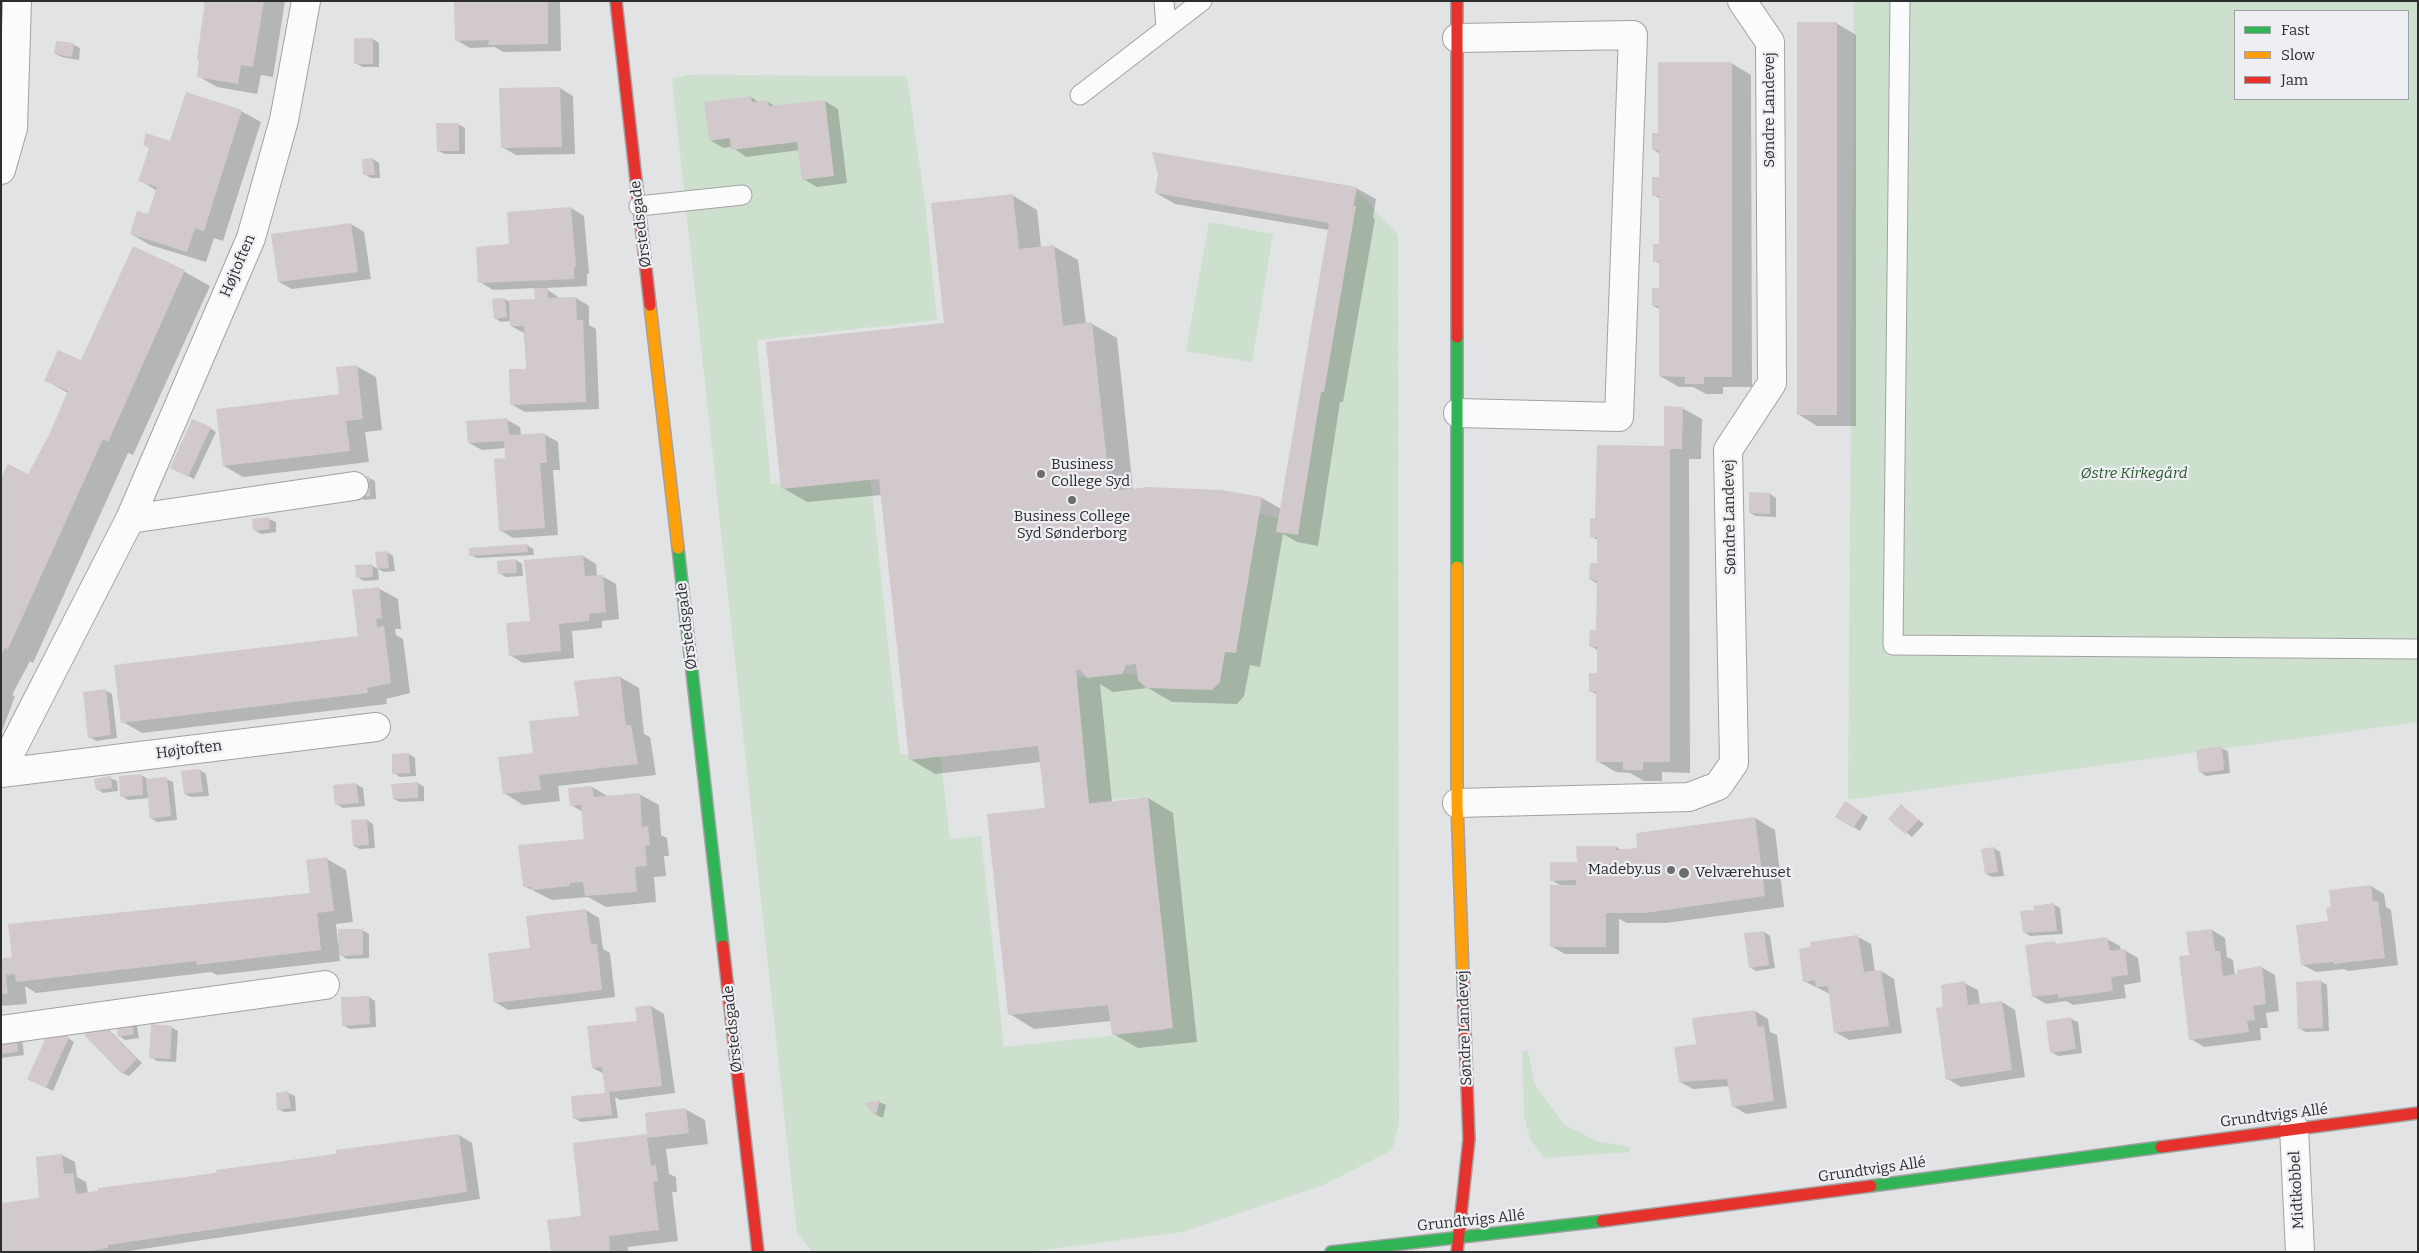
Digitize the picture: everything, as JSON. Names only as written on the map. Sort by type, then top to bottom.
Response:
[{"type":"street","points":[[1,170],[13,128],[18,1]]},
{"type":"street","name":"Højtoften","points":[[1,772],[130,519],[251,238],[284,120],[306,1]]},
{"type":"street","name":"Ørstedsgade","points":[[616,1],[758,1252]]},
{"type":"street","name":"Søndre Landevej","points":[[1457,1252],[1469,1139],[1457,803],[1458,1]]},
{"type":"street","name":"Søndre Landevej","points":[[1457,803],[1689,797],[1718,786],[1734,763],[1728,450],[1772,383],[1770,42],[1742,1]]},
{"type":"street","points":[[1458,38],[1633,35],[1619,417],[1458,413]]},
{"type":"street","points":[[130,519],[354,486]]},
{"type":"street","name":"Højtoften","points":[[1,772],[376,727]]},
{"type":"street","points":[[1,1030],[325,985]]},
{"type":"street","name":"Grundtvigs Allé","points":[[1330,1252],[1562,1227],[2294,1128],[2418,1113]]},
{"type":"street","name":"Midtkobbel","points":[[2294,1128],[2300,1252]]},
{"type":"lane","points":[[1164,1],[1166,28]]},
{"type":"lane","points":[[1080,94],[1202,1]]},
{"type":"lane","points":[[1900,1],[1893,645],[2418,649]]},
{"type":"lane","points":[[639,206],[742,195]]},
{"type":"green space","name":"Østre Kirkegård","points":[[1854,1],[2418,1],[2418,722],[1848,800]]},
{"type":"green space","points":[[686,75],[907,76],[925,203],[937,320],[757,340],[771,484],[870,474],[900,755],[940,751],[950,839],[981,836],[1004,1047],[1165,1030],[1140,797],[1082,803],[1069,679],[1116,672],[1211,684],[1253,512],[1298,522],[1357,191],[1398,235],[1399,1123],[1392,1150],[1323,1185],[1182,1232],[1027,1252],[812,1252],[797,1233],[672,79]]},
{"type":"green space","points":[[1209,222],[1273,234],[1252,362],[1186,351]]},
{"type":"green space","points":[[1522,1051],[1528,1051],[1535,1085],[1565,1125],[1596,1141],[1630,1147],[1630,1152],[1544,1158],[1530,1139],[1524,1115]]},
{"type":"building","points":[[205,1],[264,1],[253,67],[241,65],[238,84],[197,77],[199,60],[197,59]]},
{"type":"building","points":[[454,1],[548,1],[548,44],[488,45],[489,40],[455,41]]},
{"type":"building","points":[[1797,22],[1837,22],[1837,415],[1797,415]]},
{"type":"building","points":[[354,38],[373,38],[373,64],[354,64]]},
{"type":"building","points":[[56,41],[74,43],[72,57],[54,54]]},
{"type":"building","points":[[1658,62],[1732,62],[1732,377],[1704,377],[1704,384],[1685,384],[1685,377],[1659,376],[1659,306],[1652,306],[1652,288],[1659,288],[1659,262],[1653,262],[1653,244],[1659,244],[1659,196],[1652,196],[1652,177],[1659,177],[1659,150],[1652,150],[1652,133],[1658,133]]},
{"type":"building","points":[[560,87],[562,147],[501,148],[499,88]]},
{"type":"building","points":[[186,92],[242,110],[204,231],[195,228],[187,252],[130,234],[137,211],[148,214],[157,187],[138,181],[149,148],[143,145],[146,133],[170,141]]},
{"type":"building","points":[[751,96],[752,102],[768,100],[769,106],[825,100],[834,176],[802,180],[797,142],[731,150],[730,138],[709,141],[704,102]]},
{"type":"building","points":[[436,123],[459,123],[459,151],[437,151]]},
{"type":"building","points":[[1152,152],[1357,187],[1353,206],[1356,206],[1324,392],[1321,392],[1298,535],[1276,532],[1329,223],[1155,193],[1158,174]]},
{"type":"building","points":[[373,158],[375,175],[363,175],[362,159]]},
{"type":"building","points":[[1013,194],[1019,249],[1054,245],[1063,326],[1092,322],[1110,491],[1148,487],[1222,490],[1262,497],[1236,653],[1225,652],[1220,682],[1212,690],[1146,688],[1138,680],[1136,664],[1126,665],[1122,674],[1087,678],[1080,670],[1076,670],[1089,804],[1148,797],[1173,1028],[1112,1035],[1108,1005],[1008,1015],[987,814],[1045,808],[1038,746],[909,760],[879,479],[781,489],[766,342],[944,323],[931,203]]},
{"type":"building","points":[[571,207],[576,267],[574,267],[574,279],[478,283],[476,247],[509,244],[507,212]]},
{"type":"building","points":[[351,223],[358,272],[278,282],[271,234]]},
{"type":"building","points":[[133,246],[185,270],[108,442],[103,439],[8,649],[5,648],[1,655],[1,478],[8,464],[28,474],[48,437],[68,391],[44,381],[58,350],[81,360]]},
{"type":"building","points":[[534,288],[548,288],[548,298],[576,297],[577,320],[583,320],[586,402],[510,405],[509,369],[526,369],[524,326],[510,326],[509,300],[535,299]]},
{"type":"building","points":[[505,298],[507,317],[494,319],[492,299]]},
{"type":"building","points":[[357,365],[363,419],[346,421],[350,451],[223,466],[216,409],[339,394],[336,367]]},
{"type":"building","points":[[1664,406],[1683,407],[1682,449],[1670,449],[1670,762],[1643,762],[1643,770],[1623,770],[1623,762],[1596,762],[1596,692],[1589,692],[1589,673],[1597,673],[1597,647],[1589,647],[1590,630],[1596,630],[1597,581],[1589,580],[1590,563],[1597,563],[1597,537],[1590,537],[1590,519],[1595,518],[1597,445],[1664,446]]},
{"type":"building","points":[[507,418],[509,435],[545,433],[547,463],[540,463],[545,528],[499,531],[494,459],[505,458],[504,441],[468,443],[466,421]]},
{"type":"building","points":[[192,419],[211,427],[188,477],[170,468]]},
{"type":"building","points":[[369,476],[370,496],[357,497],[355,477]]},
{"type":"building","points":[[1749,492],[1770,493],[1770,514],[1749,513]]},
{"type":"building","points":[[269,517],[270,529],[253,531],[252,519]]},
{"type":"building","points":[[527,544],[528,552],[469,556],[469,548]]},
{"type":"building","points":[[387,551],[389,568],[377,569],[375,552]]},
{"type":"building","points":[[583,555],[585,576],[603,575],[606,612],[589,614],[589,621],[559,624],[561,651],[509,656],[506,623],[530,621],[524,560]]},
{"type":"building","points":[[516,559],[517,573],[498,574],[497,561]]},
{"type":"building","points":[[372,564],[373,577],[356,578],[355,565]]},
{"type":"building","points":[[379,587],[382,618],[376,619],[377,627],[384,626],[391,683],[367,688],[368,693],[121,723],[114,665],[358,636],[352,590]]},
{"type":"building","points":[[620,676],[626,725],[631,725],[638,764],[539,775],[541,790],[503,794],[498,757],[533,753],[529,721],[579,716],[574,681]]},
{"type":"building","points":[[106,689],[111,735],[88,738],[83,692]]},
{"type":"building","points":[[2222,746],[2224,770],[2199,773],[2196,750]]},
{"type":"building","points":[[409,753],[410,773],[392,774],[392,754]]},
{"type":"building","points":[[200,769],[203,792],[184,794],[181,771]]},
{"type":"building","points":[[142,774],[143,795],[120,797],[119,776]]},
{"type":"building","points":[[111,776],[112,788],[96,790],[94,779]]},
{"type":"building","points":[[167,777],[171,816],[150,819],[146,779]]},
{"type":"building","points":[[418,782],[418,798],[393,799],[391,784]]},
{"type":"building","points":[[356,783],[359,803],[335,805],[333,785]]},
{"type":"building","points":[[592,786],[594,797],[640,793],[642,827],[648,826],[650,845],[645,846],[647,866],[635,867],[637,892],[585,896],[583,882],[570,883],[570,886],[531,890],[531,887],[523,887],[518,845],[584,839],[581,805],[570,806],[568,788]]},
{"type":"building","points":[[1845,801],[1863,813],[1853,828],[1835,817]]},
{"type":"building","points":[[1901,804],[1919,820],[1905,834],[1888,819]]},
{"type":"building","name":"Velværehuset","points":[[1755,817],[1765,896],[1645,913],[1606,913],[1606,947],[1550,947],[1550,885],[1576,885],[1576,880],[1550,881],[1550,862],[1577,862],[1576,846],[1616,846],[1616,850],[1637,848],[1636,833]]},
{"type":"building","points":[[367,819],[369,845],[353,846],[351,820]]},
{"type":"building","points":[[1994,847],[1998,872],[1985,874],[1981,849]]},
{"type":"building","points":[[327,857],[334,911],[317,913],[321,950],[197,965],[196,961],[16,982],[15,974],[6,975],[8,994],[1,994],[1,959],[12,957],[8,924],[310,893],[306,860]]},
{"type":"building","points":[[2371,885],[2373,901],[2378,901],[2385,958],[2334,964],[2333,962],[2301,965],[2296,925],[2328,921],[2326,908],[2331,907],[2329,890]]},
{"type":"building","points":[[2054,903],[2057,931],[2023,933],[2020,911],[2034,910],[2033,906]]},
{"type":"building","points":[[586,909],[591,944],[597,944],[602,990],[494,1003],[488,953],[530,948],[526,916]]},
{"type":"building","points":[[338,929],[363,929],[363,955],[339,956]]},
{"type":"building","points":[[2212,929],[2215,951],[2220,951],[2223,976],[2237,974],[2237,970],[2262,966],[2266,1004],[2253,1006],[2255,1020],[2247,1021],[2249,1032],[2189,1040],[2179,956],[2189,955],[2186,932]]},
{"type":"building","points":[[1764,931],[1769,965],[1749,968],[1744,933]]},
{"type":"building","points":[[1858,935],[1864,972],[1881,970],[1889,1026],[1834,1033],[1828,986],[1816,987],[1815,980],[1803,982],[1799,949],[1811,947],[1810,942]]},
{"type":"building","points":[[2107,937],[2110,951],[2125,949],[2128,975],[2111,977],[2113,991],[2058,998],[2058,994],[2032,997],[2025,945],[2055,941],[2055,944]]},
{"type":"building","points":[[2321,980],[2323,1028],[2298,1029],[2296,982]]},
{"type":"building","points":[[1965,981],[1968,1005],[2002,1001],[2012,1070],[1946,1080],[1936,1008],[1943,1007],[1941,985]]},
{"type":"building","points":[[369,996],[370,1024],[342,1026],[341,997]]},
{"type":"building","points":[[651,1005],[662,1086],[609,1092],[612,1115],[573,1119],[571,1096],[605,1093],[602,1067],[592,1068],[587,1026],[637,1021],[635,1007]]},
{"type":"building","points":[[1755,1010],[1758,1027],[1764,1026],[1774,1101],[1732,1107],[1727,1079],[1679,1082],[1674,1047],[1696,1044],[1692,1018]]},
{"type":"building","points":[[2071,1017],[2076,1049],[2050,1053],[2046,1021]]},
{"type":"building","points":[[99,1021],[137,1059],[122,1074],[84,1035]]},
{"type":"building","points":[[131,1021],[134,1034],[118,1037],[116,1023]]},
{"type":"building","points":[[151,1024],[172,1026],[170,1059],[149,1058]]},
{"type":"building","points":[[50,1029],[69,1037],[46,1088],[27,1079]]},
{"type":"building","points":[[16,1032],[18,1052],[1,1054],[1,1034]]},
{"type":"building","points":[[288,1091],[291,1108],[277,1110],[276,1093]]},
{"type":"building","points":[[880,1100],[876,1115],[874,1115],[865,1103]]},
{"type":"building","points":[[686,1108],[689,1133],[647,1138],[651,1166],[656,1165],[658,1181],[653,1182],[659,1230],[609,1236],[610,1252],[551,1252],[547,1220],[581,1216],[573,1143],[647,1134],[645,1113]]},
{"type":"building","points":[[459,1134],[467,1192],[108,1245],[108,1248],[84,1252],[1,1252],[1,1203],[39,1198],[36,1157],[62,1154],[64,1174],[73,1173],[76,1194],[98,1191],[98,1188],[217,1173],[216,1170],[336,1154],[336,1150]]},
{"type":"traffic: fast","points":[[1457,337],[1457,567]]},
{"type":"traffic: fast","points":[[678,548],[723,946]]},
{"type":"traffic: fast","points":[[1871,1186],[2161,1147]]},
{"type":"traffic: fast","points":[[1331,1252],[1602,1221]]},
{"type":"traffic: slow","points":[[650,305],[678,548]]},
{"type":"traffic: slow","points":[[1457,567],[1457,803],[1463,978]]},
{"type":"traffic: jam","points":[[616,1],[650,305]]},
{"type":"traffic: jam","points":[[1457,1],[1457,337]]},
{"type":"traffic: jam","points":[[723,946],[758,1252]]},
{"type":"traffic: jam","points":[[1457,1252],[1469,1139],[1463,978]]},
{"type":"traffic: jam","points":[[2161,1147],[2418,1113]]},
{"type":"traffic: jam","points":[[1602,1221],[1871,1186]]},
{"type":"place","name":"Business College Syd","points":[[1041,474]]},
{"type":"place","name":"Business College Syd Sønderborg","points":[[1072,500]]},
{"type":"place","name":"Madeby.us","points":[[1671,870]]},
{"type":"place","name":"Velværehuset","points":[[1684,873]]}]
